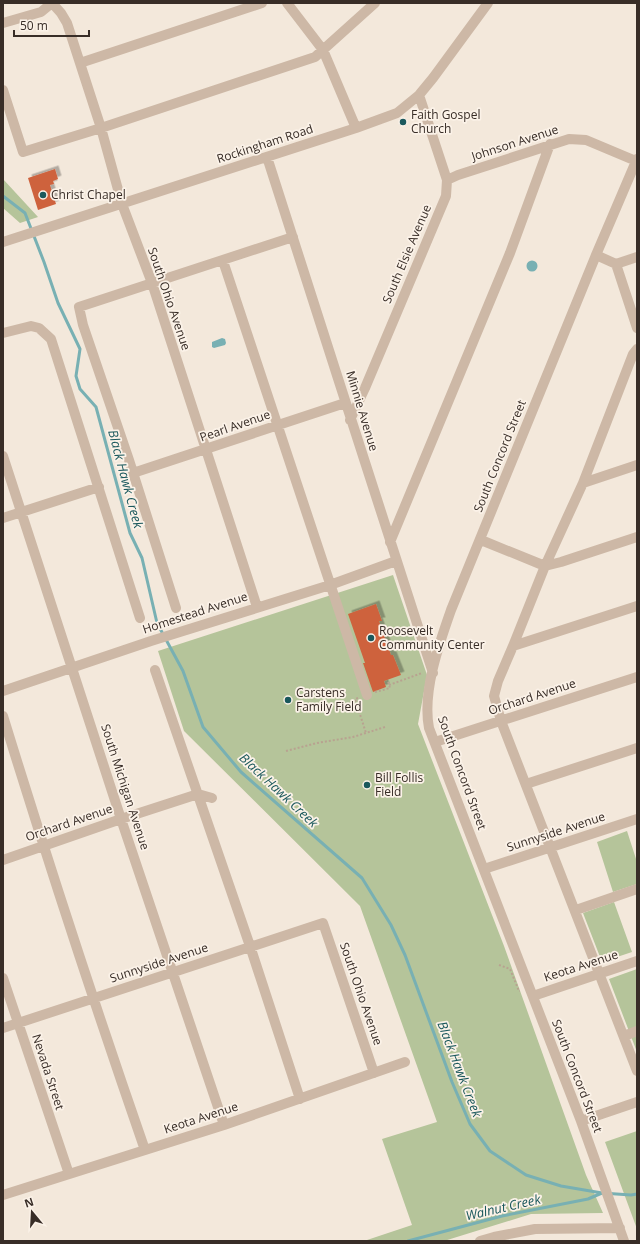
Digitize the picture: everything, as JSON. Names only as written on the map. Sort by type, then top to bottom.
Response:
[{"type":"street","points":[[80,63],[262,3]]},
{"type":"street","points":[[287,3],[323,50],[356,128]]},
{"type":"street","points":[[3,90],[23,152],[101,128],[315,57],[375,3]]},
{"type":"street","name":"Rockingham Road","points":[[3,242],[356,128],[397,113],[419,95],[488,3]]},
{"type":"street","points":[[3,23],[42,12],[56,4]]},
{"type":"street","name":"South Ohio Avenue","points":[[56,4],[67,23],[101,128],[122,204],[152,283],[257,607]]},
{"type":"street","name":"South Elsie Avenue","points":[[350,420],[446,196],[447,180],[419,95]]},
{"type":"street","name":"Johnson Avenue","points":[[447,180],[550,144],[569,139],[586,140],[636,160]]},
{"type":"street","points":[[390,542],[510,253],[550,144]]},
{"type":"street","name":"Minnie Avenue","points":[[267,157],[396,561],[428,673]]},
{"type":"street","name":"South Concord Street","points":[[624,1241],[599,1170],[434,742],[429,728],[427,710],[428,673],[440,641],[636,160]]},
{"type":"street","points":[[176,608],[83,324],[79,307],[293,237]]},
{"type":"street","points":[[596,255],[616,264],[637,257]]},
{"type":"street","points":[[223,261],[367,695]]},
{"type":"street","points":[[616,264],[637,325]]},
{"type":"street","points":[[3,333],[31,326],[39,328],[51,339],[140,618]]},
{"type":"street","points":[[637,350],[634,354],[583,483],[545,566],[498,680],[494,696],[501,721],[576,910],[637,1071]]},
{"type":"street","name":"Pearl Avenue","points":[[133,473],[345,403]]},
{"type":"street","name":"South Michigan Avenue","points":[[3,456],[121,819],[224,1125]]},
{"type":"street","points":[[583,483],[637,465]]},
{"type":"street","points":[[3,518],[99,487]]},
{"type":"street","points":[[481,540],[545,566],[637,537]]},
{"type":"street","name":"Homestead Avenue","points":[[3,691],[151,641],[330,585],[396,561]]},
{"type":"street","points":[[513,646],[637,606]]},
{"type":"street","points":[[155,670],[250,946],[300,1099]]},
{"type":"street","name":"Orchard Avenue","points":[[434,742],[637,677]]},
{"type":"street","points":[[3,716],[43,846],[145,1150]]},
{"type":"street","points":[[526,784],[637,748]]},
{"type":"street","points":[[198,794],[212,798]]},
{"type":"street","name":"Orchard Avenue","points":[[3,860],[198,794]]},
{"type":"street","name":"Sunnyside Avenue","points":[[484,869],[637,819]]},
{"type":"street","points":[[576,910],[637,889]]},
{"type":"street","name":"South Ohio Avenue","points":[[323,923],[374,1073]]},
{"type":"street","name":"Sunnyside Avenue","points":[[3,1028],[323,923]]},
{"type":"street","name":"Keota Avenue","points":[[531,992],[637,961]]},
{"type":"street","name":"Nevada Street","points":[[3,978],[69,1174]]},
{"type":"street","points":[[624,1036],[637,1031]]},
{"type":"street","name":"Keota Avenue","points":[[3,1195],[224,1125],[405,1062]]},
{"type":"street","points":[[580,1121],[637,1102]]},
{"type":"street","points":[[480,1241],[535,1229],[620,1228]]},
{"type":"path","points":[[389,685],[428,673]]},
{"type":"path","points":[[286,750],[353,737],[385,727]]},
{"type":"path","points":[[499,965],[510,969],[519,992],[531,992]]},
{"type":"green space","points":[[3,179],[38,217],[20,223],[3,208]]},
{"type":"green space","points":[[393,575],[427,675],[418,724],[504,946],[586,1175],[603,1213],[531,1214],[444,1241],[364,1241],[412,1225],[382,1139],[437,1122],[360,906],[184,731],[158,651]]},
{"type":"green space","points":[[627,831],[637,862],[637,884],[613,892],[597,842]]},
{"type":"green space","points":[[614,902],[632,952],[602,962],[583,913]]},
{"type":"green space","points":[[637,969],[637,1052],[609,979]]},
{"type":"green space","points":[[637,1131],[637,1229],[605,1142]]},
{"type":"water","points":[[532,260],[536,262],[538,266],[536,270],[532,272],[528,270],[526,266],[528,262]]},
{"type":"water","points":[[222,338],[225,339],[225,345],[214,348],[212,347],[212,342]]},
{"type":"building","name":"Christ Chapel","points":[[55,169],[58,179],[53,181],[54,184],[50,185],[56,204],[38,210],[28,178]]},
{"type":"building","name":"Roosevelt Community Center","points":[[376,604],[382,621],[379,621],[391,655],[393,655],[401,675],[384,681],[386,687],[373,692],[363,663],[365,663],[348,614]]},
{"type":"waterway","name":"Black Hawk Creek","points":[[3,196],[25,213],[58,303],[80,349],[76,376],[80,389],[96,407],[130,533],[142,558],[157,623],[183,671],[203,727],[241,772],[362,878],[391,925],[405,955],[452,1082],[470,1124],[490,1151],[526,1175],[561,1186],[602,1193],[637,1194]]},
{"type":"waterway","name":"Walnut Creek","points":[[408,1241],[502,1216],[588,1199],[602,1193]]},
{"type":"place","name":"Faith Gospel Church","points":[[403,122]]},
{"type":"place","name":"Christ Chapel","points":[[43,195]]},
{"type":"place","name":"Roosevelt Community Center","points":[[371,638]]},
{"type":"place","name":"Carstens Family Field","points":[[288,700]]},
{"type":"place","name":"Bill Follis Field","points":[[367,785]]}]
